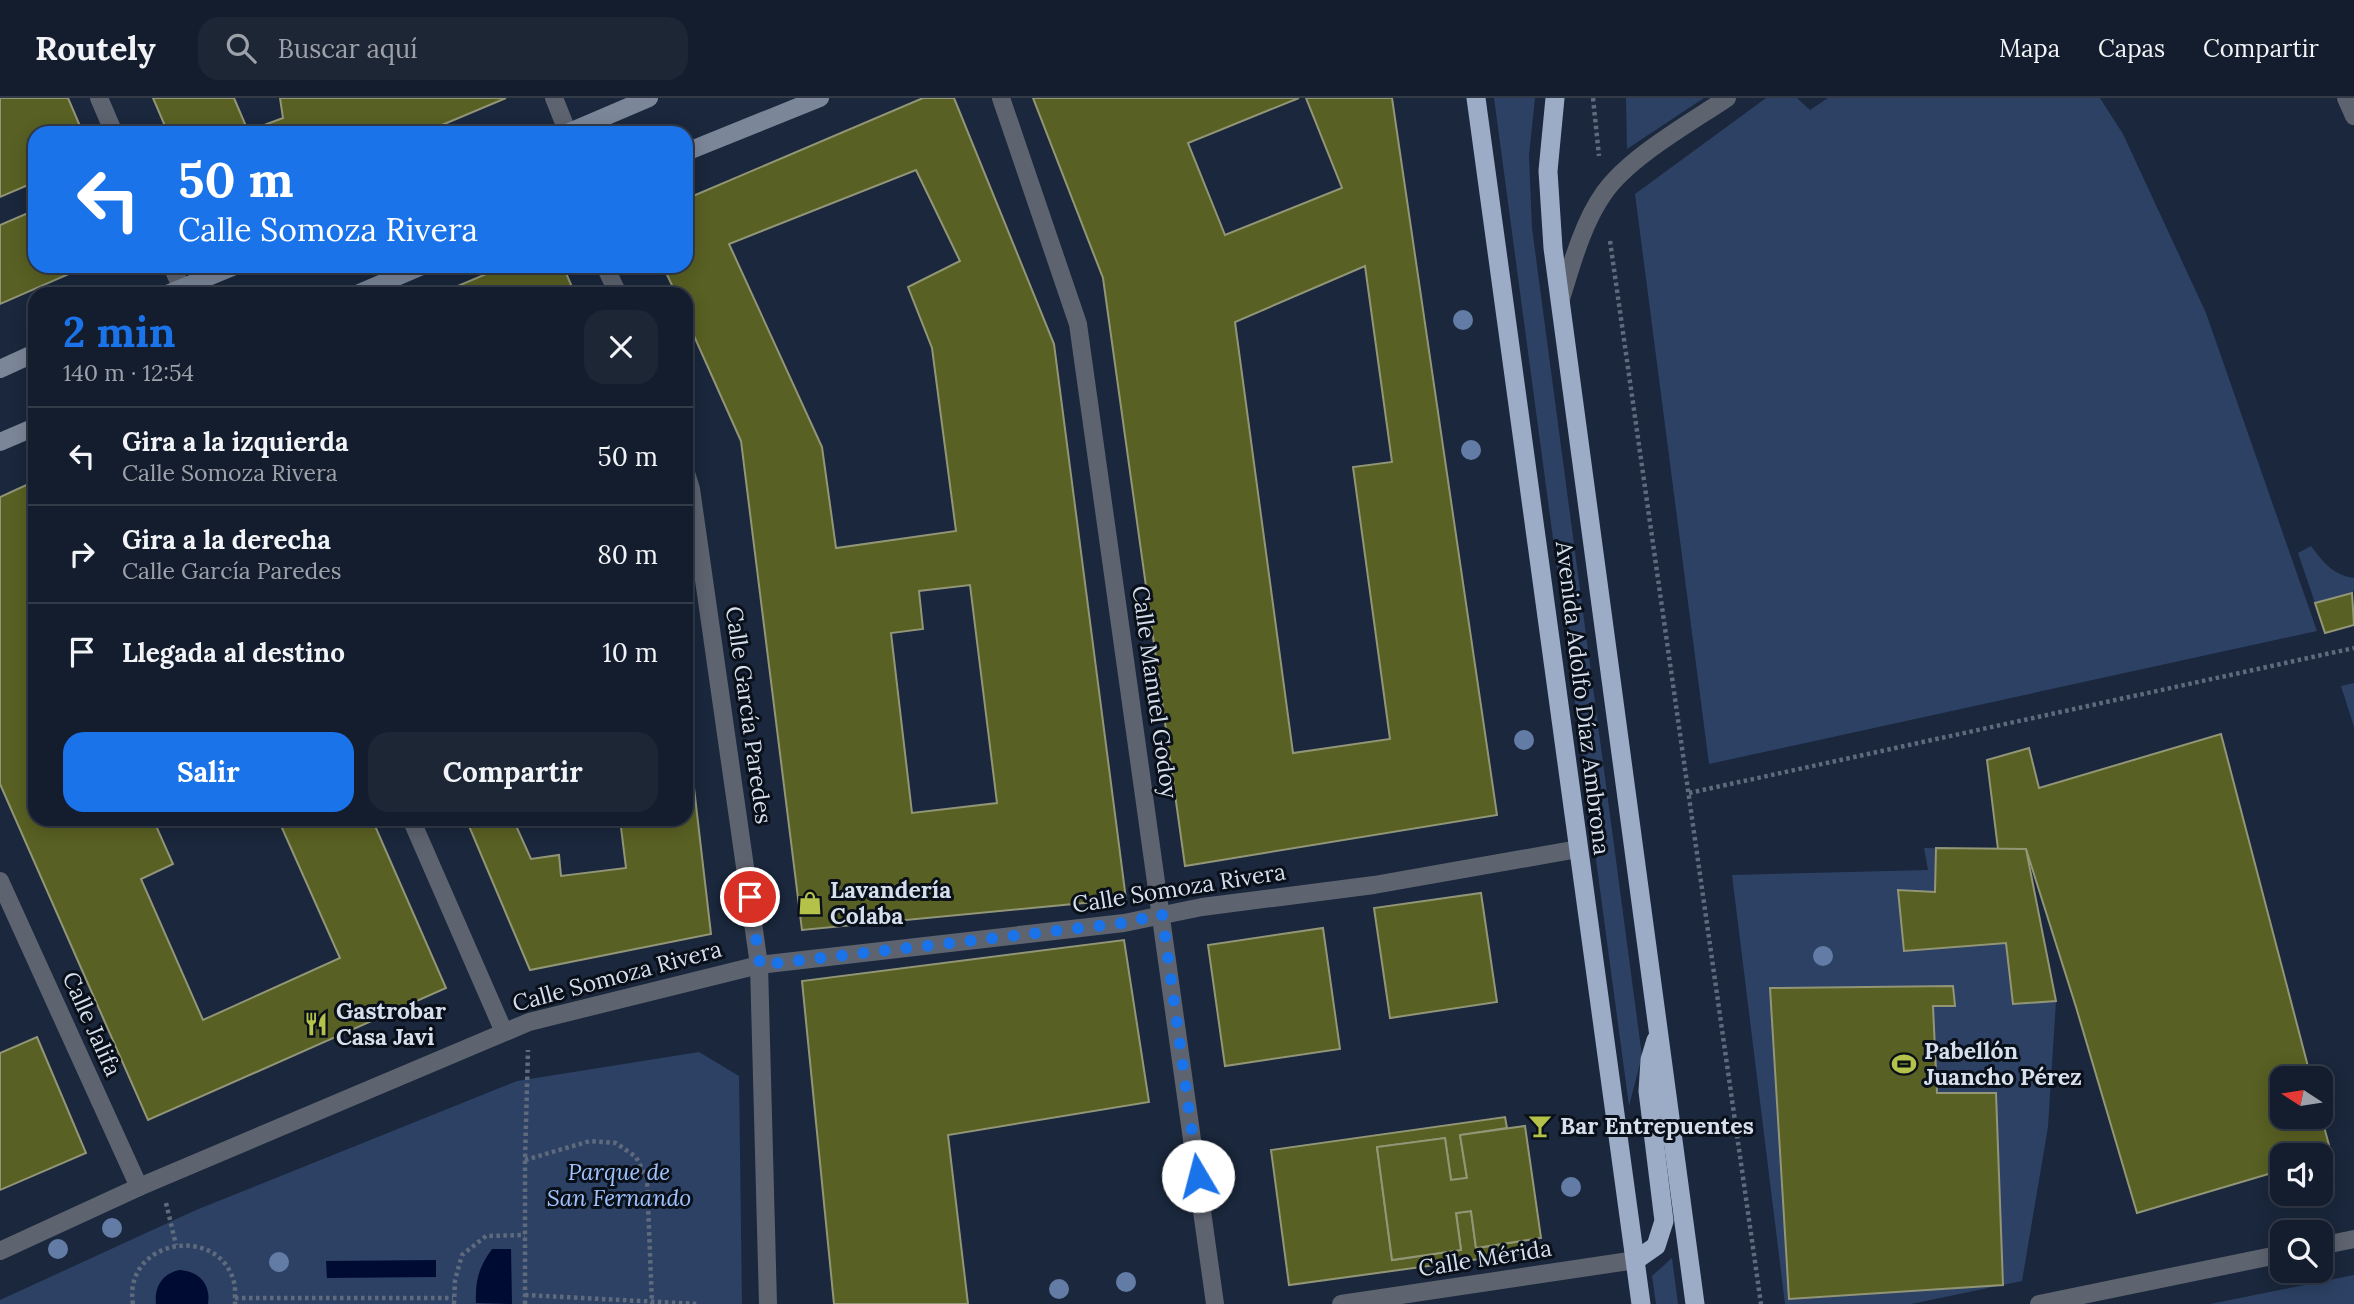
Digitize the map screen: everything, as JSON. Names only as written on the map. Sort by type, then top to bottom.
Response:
[{"type":"highway","name":"Avenida Adolfo Díaz Ambrona","points":[[1476,98],[1641,1304]]},
{"type":"highway","name":"Avenida Adolfo Díaz Ambrona","points":[[1555,98],[1548,171],[1560,302],[1695,1304]]},
{"type":"highway","points":[[1636,1260],[1656,1246],[1664,1221],[1648,1091],[1650,1060],[1659,1031]]},
{"type":"main road","points":[[584,126],[649,98]]},
{"type":"main road","points":[[693,149],[820,98]]},
{"type":"main road","points":[[189,287],[220,273]]},
{"type":"main road","points":[[373,287],[406,273]]},
{"type":"main road","points":[[0,369],[28,356]]},
{"type":"main road","points":[[0,442],[28,430]]},
{"type":"street","points":[[99,98],[111,126]]},
{"type":"street","points":[[554,98],[565,126]]},
{"type":"street","name":"Calle Manuel Godoy","points":[[1000,98],[1078,324],[1215,1304]]},
{"type":"street","points":[[1560,302],[1579,242],[1604,193],[1625,170],[1727,98]]},
{"type":"street","points":[[2346,98],[2354,116]]},
{"type":"street","name":"Calle García Paredes","points":[[693,503],[760,965]]},
{"type":"street","points":[[414,826],[504,1032]]},
{"type":"street","name":"Calle Somoza Rivera","points":[[0,1251],[139,1187],[529,1022],[760,965],[1124,923],[1162,914],[1374,885],[1578,849]]},
{"type":"street","name":"Calle Jalifa","points":[[0,881],[139,1187]]},
{"type":"street","points":[[760,965],[768,1304]]},
{"type":"street","points":[[2333,1243],[2354,1239]]},
{"type":"street","points":[[2039,1304],[2270,1256]]},
{"type":"street","name":"Calle Mérida","points":[[1341,1304],[1636,1260]]},
{"type":"path","points":[[1593,98],[1604,193],[1760,1304]]},
{"type":"path","points":[[1689,793],[2354,648]]},
{"type":"path","points":[[525,1304],[529,1022]]},
{"type":"path","points":[[525,1160],[590,1141],[616,1143],[636,1157],[647,1179],[652,1303]]},
{"type":"path","points":[[160,1178],[176,1246]]},
{"type":"path","points":[[133,1304],[131,1297],[134,1280],[142,1265],[154,1254],[186,1244],[217,1256],[228,1270],[235,1287],[235,1301],[453,1301],[455,1280],[463,1255],[486,1236],[525,1235]]},
{"type":"path","points":[[525,1295],[698,1304]]},
{"type":"green space","points":[[1494,98],[1535,98],[1529,156],[1532,228],[1642,1056],[1629,1106]]},
{"type":"green space","points":[[1626,98],[1704,98],[1627,149]]},
{"type":"green space","points":[[1766,98],[1797,98],[1810,110],[1828,98],[2100,98],[2123,134],[2206,313],[2317,631],[1709,764],[1635,194]]},
{"type":"green space","points":[[2311,546],[2334,571],[2354,578],[2352,593],[2315,603],[2298,553]]},
{"type":"green space","points":[[2354,683],[2354,727],[2341,686]]},
{"type":"green space","name":"Pabellón Juancho Pérez","points":[[1924,848],[2026,849],[2056,1001],[2048,1127],[2022,1281],[1911,1304],[1785,1304],[1732,875],[1928,870]]},
{"type":"green space","name":"Parque de San Fernando","points":[[699,1052],[739,1076],[742,1304],[0,1304],[0,1300],[196,1210],[517,1081]]},
{"type":"green space","points":[[1672,1258],[1678,1304],[1656,1304],[1652,1276]]},
{"type":"green space","points":[[2354,1275],[2354,1304],[2210,1304],[2314,1283],[2333,1283],[2333,1279]]},
{"type":"shaded area","points":[[492,1249],[511,1249],[512,1304],[476,1303],[479,1274]]},
{"type":"shaded area","points":[[436,1260],[436,1277],[327,1278],[326,1261]]},
{"type":"shaded area","points":[[179,1270],[192,1273],[202,1280],[208,1290],[208,1304],[156,1304],[156,1292],[160,1282]]},
{"type":"building","points":[[0,98],[68,98],[80,126],[28,126],[28,185],[0,197]]},
{"type":"building","points":[[153,98],[234,98],[246,126],[165,126]]},
{"type":"building","points":[[280,98],[506,98],[440,126],[261,126],[283,118]]},
{"type":"building","points":[[923,98],[954,98],[1054,344],[1126,899],[802,930],[741,441],[693,334],[693,287],[673,287],[666,273],[693,273],[693,196]],"holes":[[[916,170],[960,261],[908,287],[932,348],[956,531],[836,548],[822,447],[729,244]],[[970,585],[997,803],[912,813],[891,633],[923,629],[919,591]]]},
{"type":"building","points":[[1033,98],[1299,98],[1188,143],[1225,235],[1342,188],[1306,98],[1392,98],[1497,815],[1185,866],[1103,278]],"holes":[[[1365,266],[1392,462],[1353,467],[1390,739],[1293,753],[1235,322]]]},
{"type":"building","points":[[28,213],[28,273],[71,273],[39,287],[28,287],[28,292],[0,304],[0,225]]},
{"type":"building","points":[[488,273],[566,273],[572,287],[456,287]]},
{"type":"building","points":[[28,484],[28,826],[156,826],[173,864],[141,879],[203,1020],[340,958],[281,826],[375,826],[446,988],[148,1120],[0,784],[0,497]]},
{"type":"building","points":[[2352,593],[2354,625],[2325,633],[2315,603]]},
{"type":"building","points":[[2221,734],[2308,1066],[2270,1066],[2270,1129],[2325,1129],[2328,1143],[2270,1143],[2270,1174],[2137,1213],[2026,849],[1998,849],[1987,760],[2029,748],[2039,788]]},
{"type":"building","points":[[693,779],[711,934],[530,970],[469,826],[516,826],[531,859],[559,855],[561,876],[626,868],[621,826],[693,826]]},
{"type":"building","points":[[1936,848],[2026,849],[2056,1001],[2013,1004],[2006,943],[1904,951],[1898,890],[1935,892]]},
{"type":"building","points":[[1481,893],[1497,1002],[1390,1018],[1374,908]]},
{"type":"building","points":[[1323,928],[1340,1049],[1225,1066],[1208,945]]},
{"type":"building","points":[[1124,940],[1149,1102],[948,1135],[968,1304],[834,1304],[802,981]]},
{"type":"building","points":[[1953,986],[1955,1006],[1933,1006],[1937,1093],[1996,1093],[2003,1285],[1789,1299],[1770,988]]},
{"type":"building","points":[[37,1037],[86,1153],[0,1190],[0,1053]]},
{"type":"building","points":[[1505,1117],[1507,1128],[1460,1135],[1467,1178],[1451,1180],[1445,1138],[1377,1147],[1392,1260],[1461,1250],[1456,1213],[1471,1211],[1476,1248],[1522,1241],[1524,1253],[1289,1285],[1271,1150]]},
{"type":"building","points":[[1525,1126],[1541,1238],[1476,1248],[1471,1211],[1456,1213],[1461,1250],[1392,1260],[1377,1147],[1445,1138],[1451,1180],[1467,1178],[1460,1135]]},
{"type":"place","name":"Lavandería Colaba","points":[[810,903]]},
{"type":"place","name":"Gastrobar Casa Javi","points":[[316,1024]]},
{"type":"place","name":"Pabellón Juancho Pérez","points":[[1904,1064]]},
{"type":"place","name":"Bar Entrepuentes","points":[[1540,1126]]},
{"type":"route","points":[[750,897],[760,965],[1124,923],[1162,914],[1198,1176]]}]
